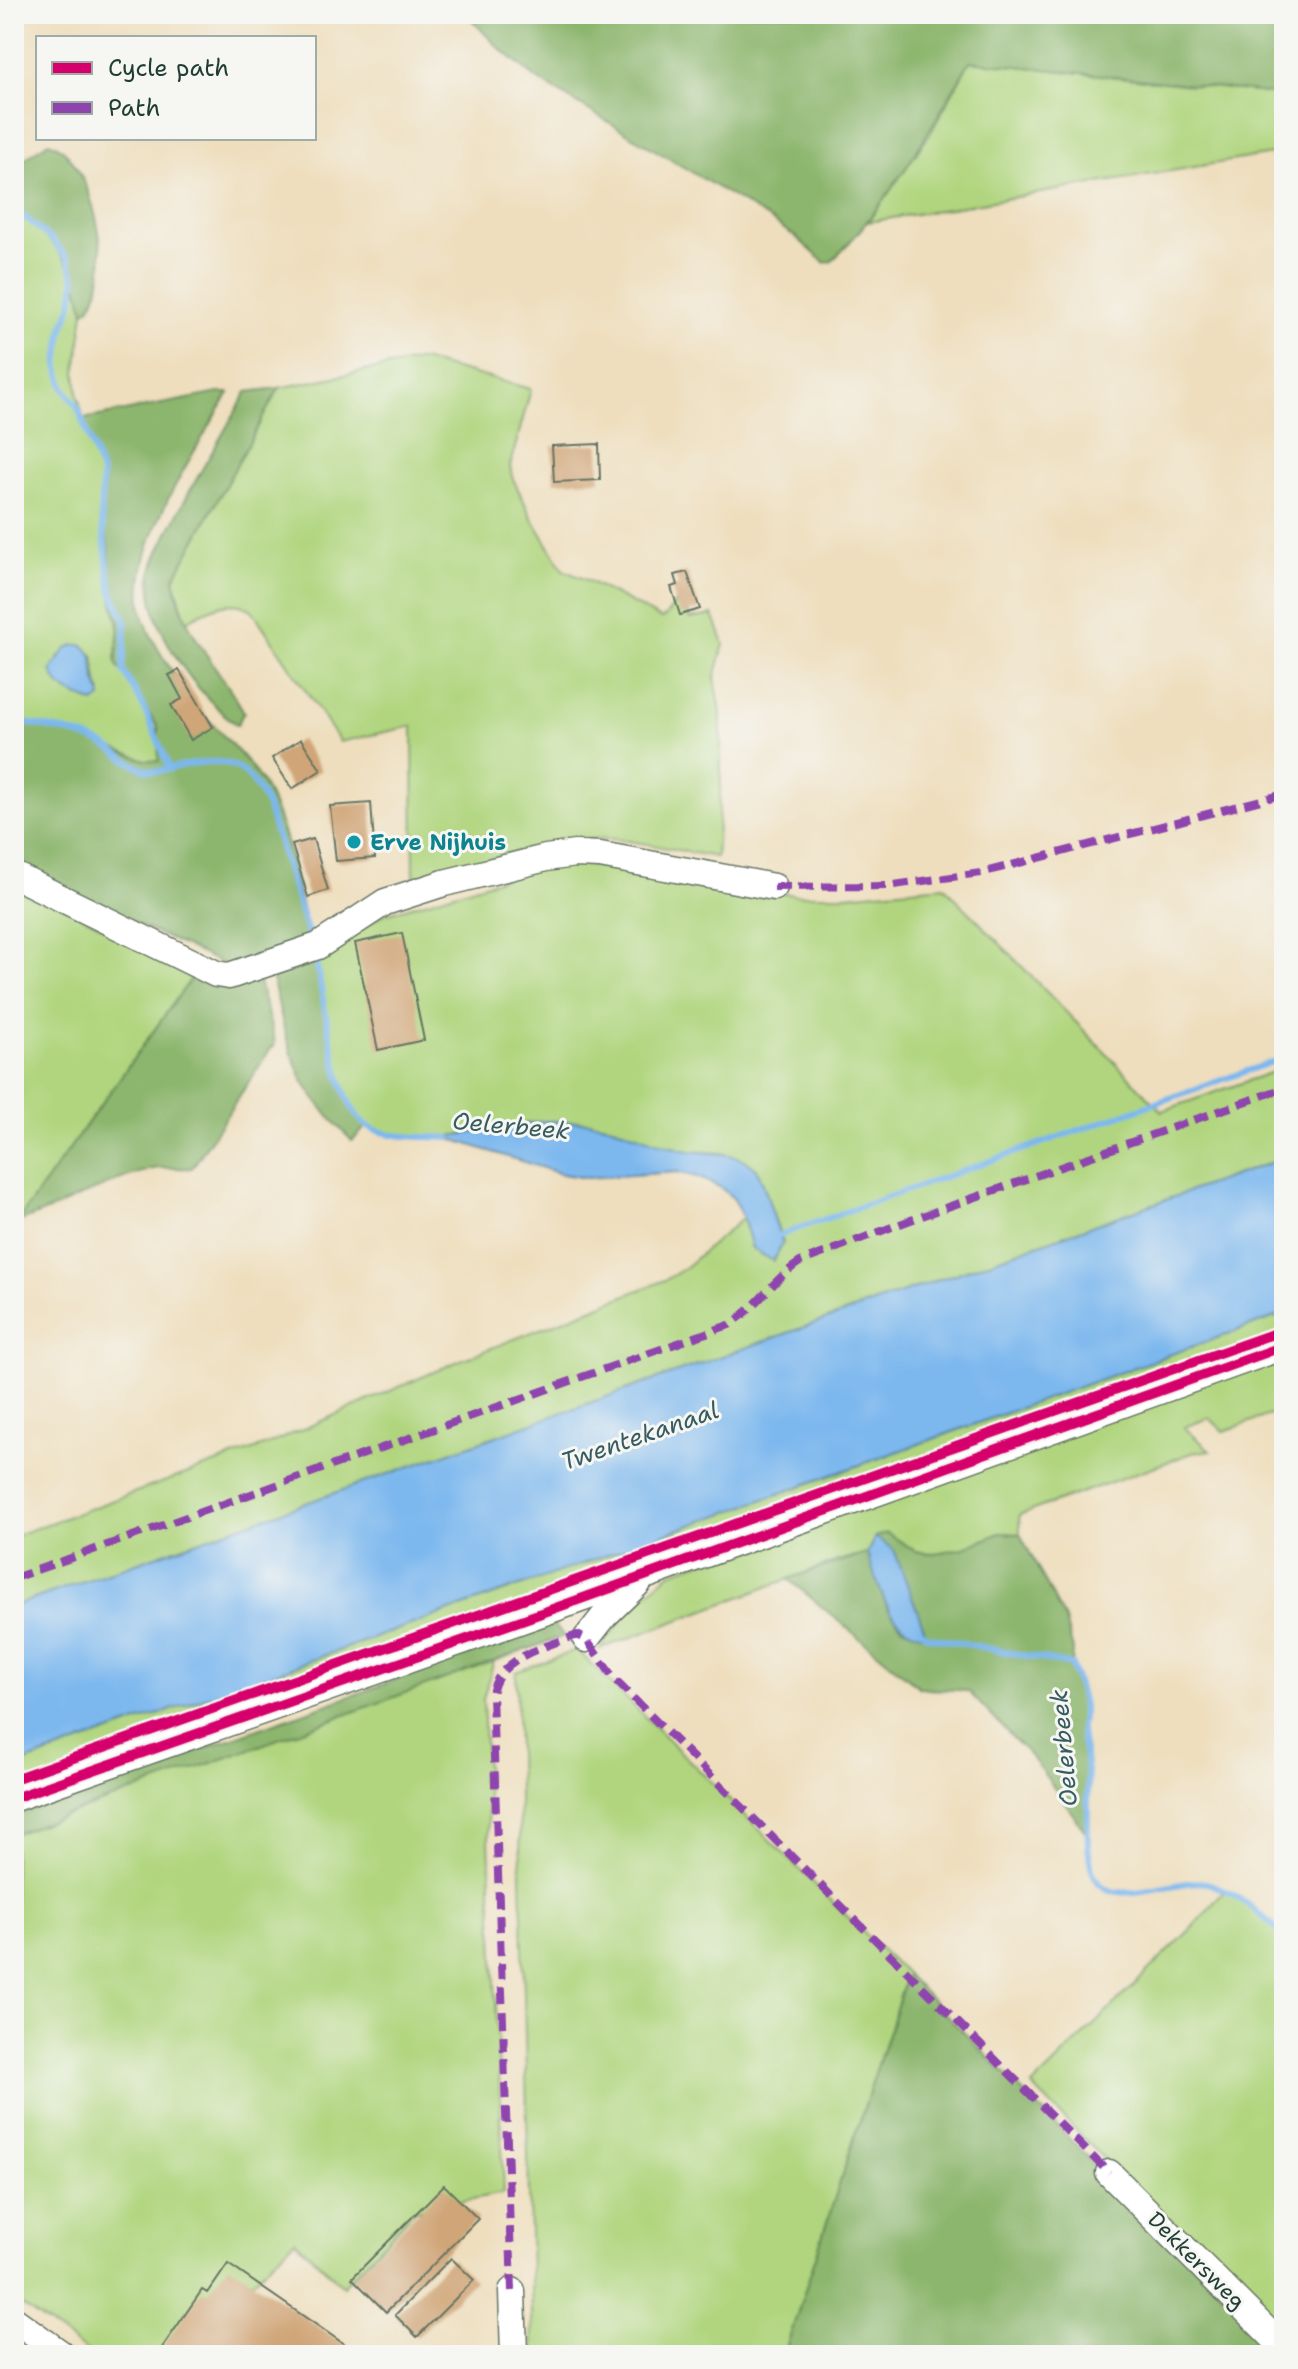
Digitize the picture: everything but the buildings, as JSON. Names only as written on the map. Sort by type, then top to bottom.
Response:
[{"type":"street","points":[[14,875],[216,974],[229,976],[318,946],[385,902],[444,883],[546,858],[600,855],[774,887]]},
{"type":"street","points":[[14,1798],[550,1610],[1284,1346]]},
{"type":"street","points":[[550,1610],[569,1622],[582,1637],[646,1575]]},
{"type":"street","name":"Dekkersweg","points":[[1109,2173],[1284,2348]]},
{"type":"street","points":[[512,2291],[514,2355]]},
{"type":"street","points":[[14,2320],[63,2355]]},
{"type":"green space","points":[[466,14],[1284,14],[1284,95],[970,61],[890,191],[853,238],[832,261],[825,263],[768,218],[537,79],[497,46]]},
{"type":"green space","points":[[970,61],[1284,95],[1284,152],[868,222],[930,134]]},
{"type":"green space","points":[[48,142],[64,151],[78,169],[97,221],[101,276],[95,298],[84,312],[75,278],[60,253],[14,208],[14,167]]},
{"type":"green space","points":[[14,208],[61,251],[73,271],[80,292],[84,312],[76,372],[78,396],[88,438],[104,483],[101,515],[109,548],[112,598],[119,624],[116,663],[158,727],[159,762],[63,731],[14,721]],"holes":[[[74,645],[93,655],[101,692],[89,701],[78,694],[58,658]]]},
{"type":"green space","points":[[421,360],[531,389],[510,466],[512,477],[531,516],[563,570],[661,619],[683,594],[690,619],[713,615],[724,644],[715,678],[721,713],[716,857],[625,840],[589,839],[512,853],[414,882],[413,726],[340,742],[252,610],[227,604],[186,621],[174,579],[279,388]]},
{"type":"green space","points":[[279,388],[174,579],[193,633],[244,712],[237,725],[191,679],[166,639],[152,596],[151,576],[158,553],[178,513],[247,392]]},
{"type":"green space","points":[[229,393],[166,504],[144,566],[140,595],[145,621],[168,664],[204,715],[250,765],[265,788],[281,824],[292,862],[310,940],[232,968],[14,867],[14,721],[63,731],[145,760],[159,761],[158,727],[116,663],[119,624],[112,598],[109,548],[101,515],[104,483],[83,419]]},
{"type":"green space","points":[[560,861],[796,895],[844,895],[944,886],[1162,1111],[1284,1068],[1284,1158],[14,1606],[14,1536],[269,1444],[461,1360],[665,1280],[682,1270],[743,1218],[752,1248],[774,1261],[783,1243],[757,1169],[722,1153],[687,1151],[577,1121],[544,1121],[445,1137],[402,1136],[367,1126],[356,1116],[343,1091],[315,957],[382,915]]},
{"type":"green space","points":[[14,882],[195,973],[14,1226]]},
{"type":"green space","points":[[315,957],[338,1071],[355,1112],[367,1126],[352,1141],[304,1082],[284,1029],[271,973]]},
{"type":"green space","points":[[195,973],[258,978],[275,1042],[192,1168],[158,1168],[136,1174],[17,1222]]},
{"type":"green space","points":[[1284,1314],[1284,1334],[540,1600],[515,1614],[14,1791],[14,1766]]},
{"type":"green space","points":[[1284,1351],[1284,1410],[1224,1431],[1209,1418],[1184,1427],[1210,1450],[1192,1453],[1019,1515],[1020,1534],[1000,1533],[964,1548],[930,1554],[916,1551],[887,1533],[875,1537],[867,1553],[837,1561],[600,1649],[634,1605],[670,1573]]},
{"type":"green space","points":[[887,1533],[916,1551],[930,1554],[964,1548],[1000,1533],[1020,1534],[1065,1620],[1073,1650],[1072,1665],[1083,1707],[1080,1726],[1087,1774],[1088,1835],[1034,1760],[969,1692],[919,1687],[788,1579],[867,1553],[887,1607],[902,1627],[926,1636],[894,1551],[875,1537]]},
{"type":"green space","points":[[553,1624],[564,1636],[14,1834],[14,1816]]},
{"type":"green space","points":[[577,1650],[907,1975],[784,2355],[533,2355],[516,1672]]},
{"type":"green space","points":[[494,1661],[483,1699],[504,2193],[415,2210],[343,2286],[295,2240],[176,2355],[92,2355],[14,2300],[14,1834]]},
{"type":"green space","points":[[1224,1891],[1242,1899],[1284,1936],[1284,2341],[1032,2086],[1191,1929]]},
{"type":"green space","points":[[907,1975],[1284,2355],[784,2355]]},
{"type":"water","points":[[83,645],[92,657],[101,698],[94,703],[62,688],[51,670],[66,649]]},
{"type":"water","points":[[545,1121],[605,1125],[675,1148],[730,1155],[747,1162],[755,1168],[762,1181],[783,1243],[773,1261],[752,1248],[734,1199],[720,1187],[697,1177],[677,1172],[586,1178],[562,1174],[445,1137]]},
{"type":"water","name":"Twentekanaal","points":[[1284,1158],[1284,1314],[14,1766],[14,1606]]},
{"type":"water","points":[[875,1537],[894,1550],[927,1636],[902,1625],[886,1604],[867,1553]]},
{"type":"waterway","points":[[14,208],[53,241],[68,259],[75,280],[72,304],[62,331],[58,365],[64,389],[77,406],[102,473],[101,515],[109,574],[113,595],[126,621],[123,670],[143,706],[170,769]]},
{"type":"waterway","name":"Oelerbeek","points":[[14,721],[88,738],[140,768],[151,771],[208,762],[221,762],[241,770],[250,778],[267,806],[310,940]]},
{"type":"waterway","name":"Oelerbeek","points":[[315,957],[333,1051],[348,1100],[358,1117],[371,1128],[390,1134],[450,1138]]},
{"type":"waterway","points":[[774,1237],[1284,1058]]},
{"type":"waterway","name":"Oelerbeek","points":[[923,1632],[927,1636],[1072,1665],[1083,1706],[1081,1727],[1087,1773],[1090,1858],[1092,1870],[1100,1884],[1112,1891],[1128,1893],[1197,1882],[1210,1884],[1241,1899],[1284,1936]]},
{"type":"marked path","points":[[774,887],[886,886],[981,873],[1284,794]]},
{"type":"marked path","points":[[14,1578],[729,1325],[800,1262],[1284,1088]]},
{"type":"marked path","points":[[512,2291],[492,1694],[496,1681],[514,1662],[577,1635],[586,1639],[615,1680],[1109,2173]]},
{"type":"cycle path","points":[[14,1779],[1284,1330]]},
{"type":"cycle path","points":[[14,1798],[550,1610],[1284,1346]]},
{"type":"place","name":"Erve Nijhuis","points":[[354,842]]}]
